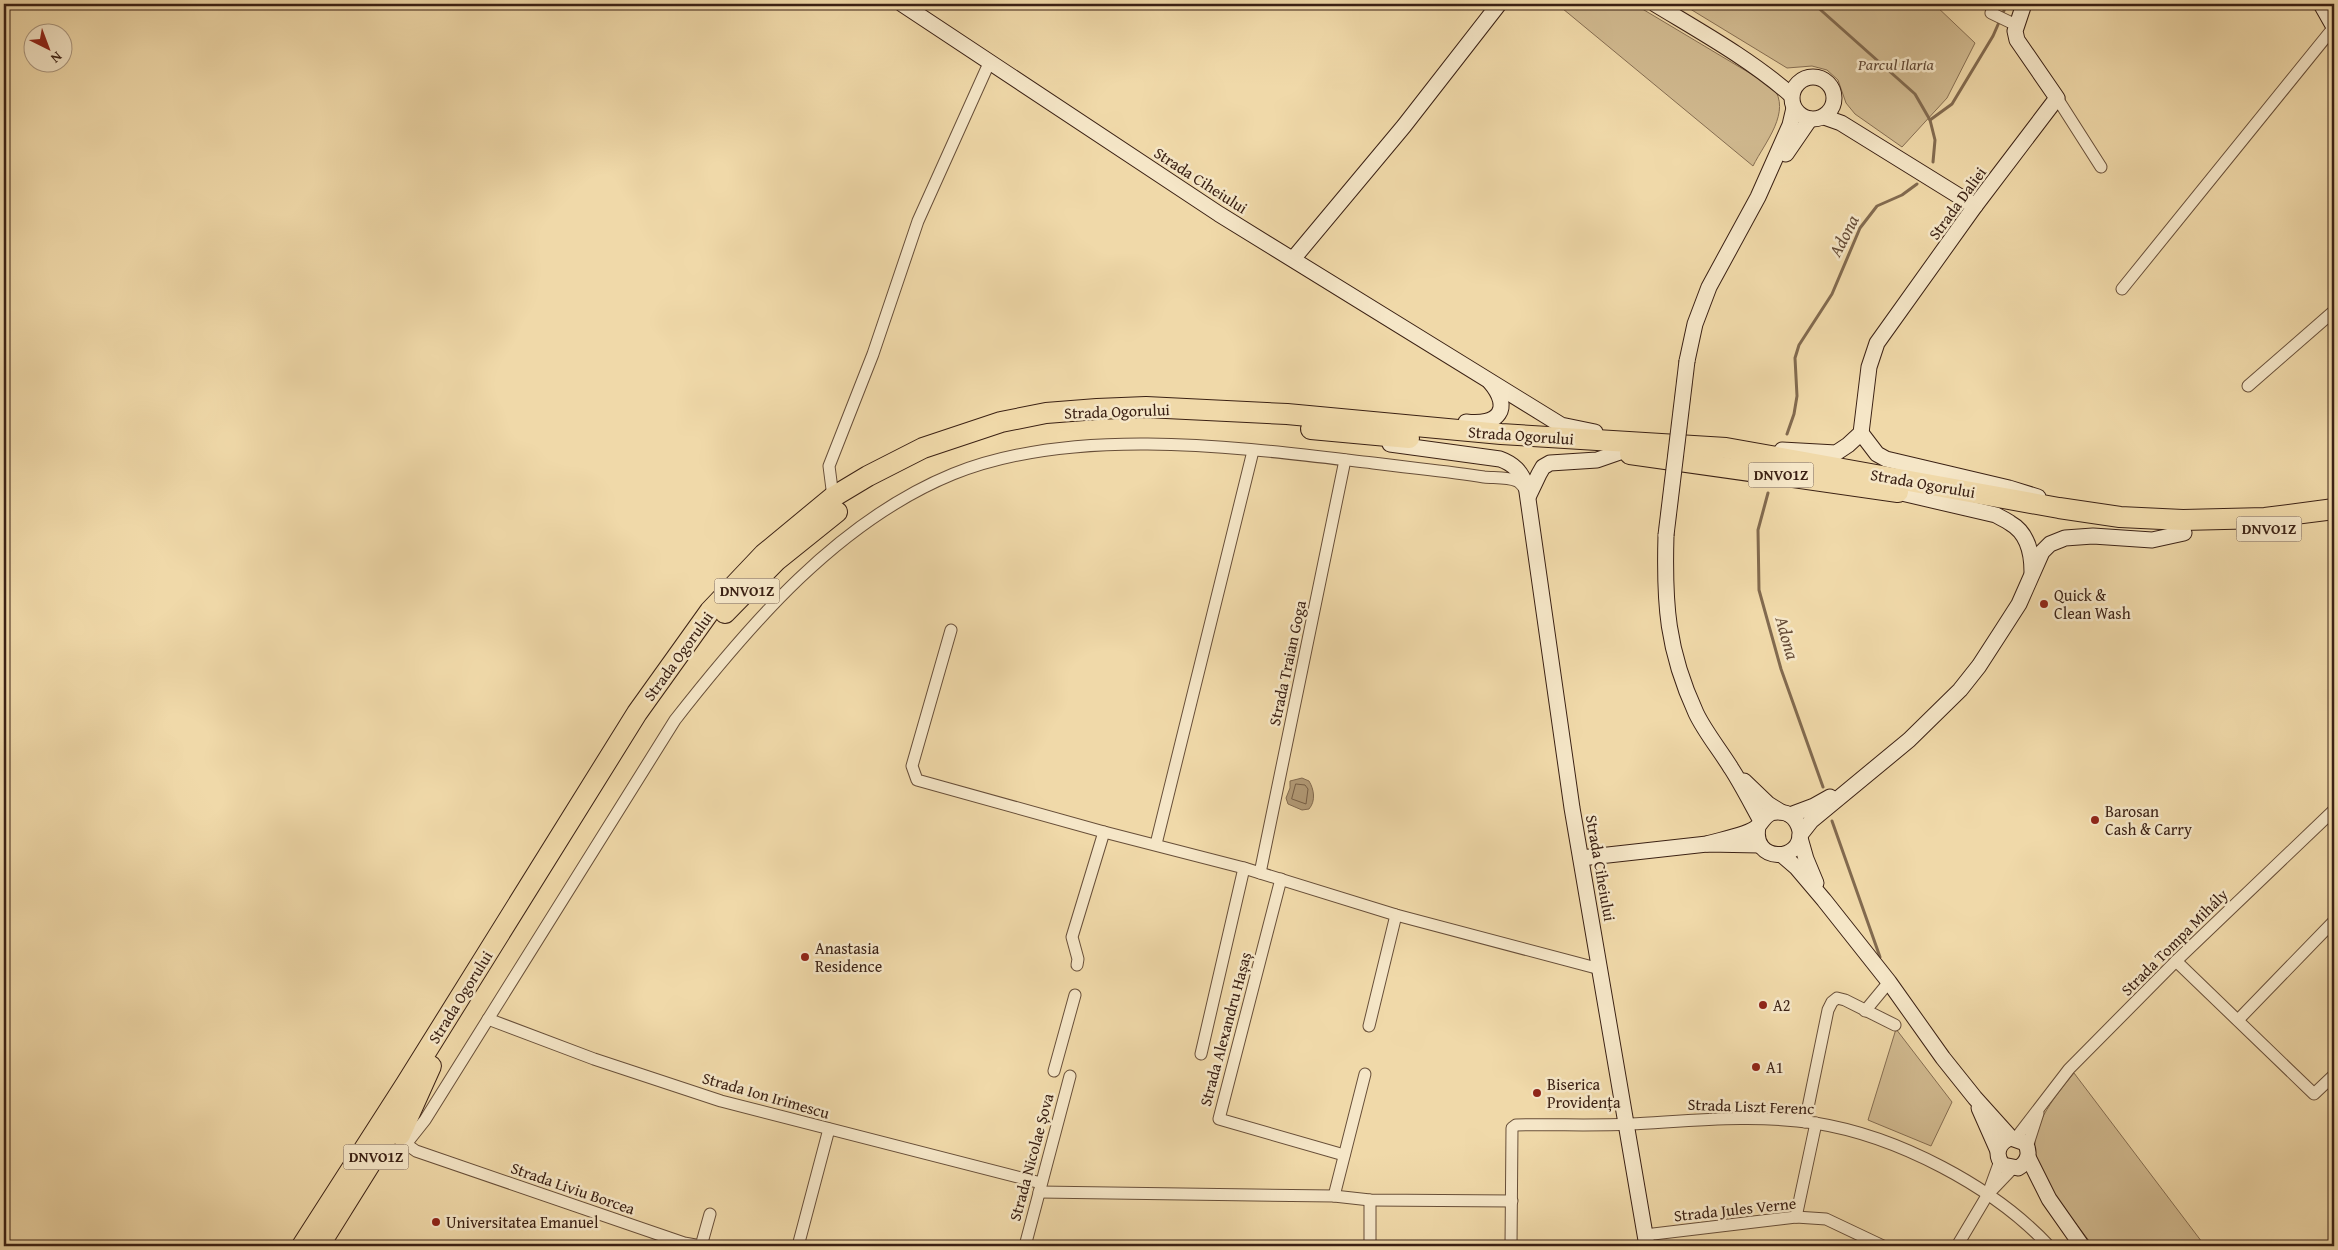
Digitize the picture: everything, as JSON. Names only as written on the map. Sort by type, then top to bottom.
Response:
[{"type":"highway","name":"Strada Ogorului","points":[[302,1246],[666,669],[710,610],[736,582],[798,524],[833,497],[868,476],[924,448],[1001,422],[1046,414],[1146,407],[1341,418],[1501,434],[1726,448],[2059,508],[2120,517],[2183,520],[2265,518],[2334,509]]},
{"type":"highway","name":"Strada Ogorului","points":[[319,1246],[681,667],[726,612],[776,561],[838,511],[876,487],[958,448],[996,436],[1064,422],[1117,420],[1269,426],[1357,435],[1620,452],[1893,491],[2081,524],[2184,533],[2237,532],[2334,523]]},
{"type":"highway","points":[[334,1246],[399,1148],[431,1066]]},
{"type":"highway","points":[[289,1246],[339,1170],[371,1137]]},
{"type":"street","name":"Strada Ciheiului","points":[[902,4],[1219,214],[1562,425],[1666,444]]},
{"type":"street","points":[[1293,258],[1398,133],[1499,4]]},
{"type":"street","points":[[1655,4],[1711,38],[1777,82],[1804,118],[1840,122],[1896,155],[1975,206]]},
{"type":"street","points":[[2024,4],[2016,25],[2017,40],[2101,167]]},
{"type":"street","points":[[2122,289],[2334,27],[2321,4]]},
{"type":"street","points":[[1993,8],[2016,25]]},
{"type":"street","points":[[1711,38],[1786,76],[1804,79],[1818,77],[1824,80],[1830,85],[1834,99],[1846,115],[1896,155]]},
{"type":"street","points":[[833,497],[829,466],[873,354],[918,221],[990,62]]},
{"type":"street","points":[[1804,79],[1794,88],[1790,125],[1758,197],[1709,287],[1695,324],[1687,361],[1666,536],[1664,590],[1674,653],[1697,715],[1732,770],[1759,824],[1757,833],[1760,845],[1769,853],[1782,855],[1796,867],[1824,900],[1889,982],[2082,1246]]},
{"type":"street","name":"Strada Daliei","points":[[1861,433],[1869,367],[1877,343],[1975,206],[2057,98]]},
{"type":"street","points":[[1758,197],[1817,118],[1829,112],[1834,99]]},
{"type":"street","points":[[2248,386],[2334,311]]},
{"type":"street","name":"Strada Ciheiului","points":[[1341,418],[1362,415],[1396,415],[1483,424],[1497,416],[1502,408],[1497,391],[1486,377]]},
{"type":"street","points":[[1726,448],[1766,448],[1829,454],[1841,451],[1861,433],[1877,454],[1886,459],[2009,488],[2040,498],[2059,508]]},
{"type":"street","name":"Strada Ciheiului","points":[[1357,435],[1400,447],[1507,462],[1522,476],[1529,495],[1581,858],[1646,1241]]},
{"type":"street","points":[[399,1148],[425,1120],[675,720],[706,680],[783,595],[854,532],[899,500],[956,473],[986,463],[1031,453],[1124,444],[1253,451],[1516,481],[1529,495],[1543,467],[1550,463],[1597,460],[1620,452]]},
{"type":"street","points":[[1156,844],[1253,451]]},
{"type":"street","name":"Strada Traian Goga","points":[[1260,873],[1345,460]]},
{"type":"street","points":[[1893,491],[1996,515],[2011,523],[2020,530],[2029,547],[2032,573]]},
{"type":"street","points":[[1782,855],[1793,849],[1811,821],[1909,740],[1960,690],[1979,666],[2019,604],[2042,552],[2050,544],[2065,538],[2093,536],[2152,540],[2184,533]]},
{"type":"street","points":[[951,630],[912,766],[917,780],[1104,832],[1244,868],[1396,915],[1600,969]]},
{"type":"street","points":[[1732,770],[1764,800],[1785,813],[1799,826],[1806,859],[1824,900]]},
{"type":"street","points":[[1707,844],[1759,824],[1773,812],[1785,813],[1814,806],[1841,790],[1856,784]]},
{"type":"street","name":"Strada Tompa Mihály","points":[[2014,1154],[2042,1102],[2069,1069],[2176,961],[2334,810]]},
{"type":"street","points":[[1077,965],[1078,959],[1072,937],[1104,832]]},
{"type":"street","points":[[1581,858],[1707,844],[1760,845]]},
{"type":"street","points":[[1201,1054],[1244,868]]},
{"type":"street","name":"Strada Alexandru Hașaș","points":[[1281,879],[1218,1119],[1344,1155]]},
{"type":"street","points":[[1369,1026],[1396,915]]},
{"type":"street","points":[[2238,1020],[2334,921]]},
{"type":"street","points":[[2176,961],[2314,1094],[2334,1075]]},
{"type":"street","points":[[1865,1011],[1889,982]]},
{"type":"street","points":[[1054,1071],[1075,995]]},
{"type":"street","points":[[1796,1217],[1828,1010],[1832,1002],[1837,998],[1845,1000],[1895,1025]]},
{"type":"street","name":"Strada Ion Irimescu","points":[[488,1019],[594,1059],[722,1101],[1040,1188]]},
{"type":"street","points":[[1334,1196],[1365,1074]]},
{"type":"street","name":"Strada Nicolae Șova","points":[[1025,1246],[1070,1076]]},
{"type":"street","name":"Strada Liszt Ferenc","points":[[1511,1246],[1512,1128],[1516,1124],[1627,1124],[1707,1120],[1810,1123],[1841,1129],[1893,1145],[1969,1182],[1988,1194],[2049,1246]]},
{"type":"street","points":[[798,1246],[829,1130]]},
{"type":"street","name":"Strada Liviu Borcea","points":[[399,1148],[416,1152],[684,1243],[701,1246],[710,1214]]},
{"type":"street","points":[[1958,1246],[2014,1154]]},
{"type":"street","points":[[1040,1188],[1334,1196],[1370,1200],[1512,1201]]},
{"type":"street","points":[[1370,1200],[1370,1246]]},
{"type":"street","name":"Strada Jules Verne","points":[[1646,1241],[1796,1217],[1826,1219],[1883,1246]]},
{"type":"green space","points":[[1557,4],[1634,4],[1773,87],[1780,107],[1778,117],[1770,137],[1753,166]]},
{"type":"green space","name":"Parcul Ilaria","points":[[1682,4],[1934,4],[1975,43],[1947,98],[1902,147],[1855,114],[1846,103],[1838,80],[1827,70],[1812,66],[1787,68]]},
{"type":"green space","points":[[1896,1029],[1952,1102],[1931,1146],[1868,1120]]},
{"type":"green space","points":[[2074,1073],[2205,1246],[2093,1246],[2077,1226],[2043,1175],[2035,1151],[2037,1130],[2047,1109]]},
{"type":"water","points":[[1302,778],[1309,781],[1314,795],[1309,809],[1302,810],[1288,804],[1286,798],[1290,788],[1290,781]]},
{"type":"waterway","points":[[1814,4],[1915,94],[1930,120]]},
{"type":"waterway","name":"Adona","points":[[2002,15],[2007,4]]},
{"type":"waterway","name":"Adona","points":[[1933,162],[1935,140],[1930,120],[1952,104],[1993,36],[2000,20]]},
{"type":"waterway","name":"Adona","points":[[1787,434],[1794,414],[1797,396],[1795,358],[1799,345],[1832,294],[1860,228],[1877,206],[1902,195],[1917,184]]},
{"type":"waterway","name":"Adona","points":[[1768,493],[1758,530],[1759,590],[1781,669],[1823,787]]},
{"type":"waterway","name":"Adona","points":[[1832,821],[1880,957]]},
{"type":"place","name":"Quick & Clean Wash","points":[[2044,604]]},
{"type":"place","name":"Barosan Cash & Carry","points":[[2095,820]]},
{"type":"place","name":"Anastasia Residence","points":[[805,957]]},
{"type":"place","name":"A2","points":[[1763,1005]]},
{"type":"place","name":"A1","points":[[1756,1067]]},
{"type":"place","name":"Biserica Providența","points":[[1537,1093]]},
{"type":"place","name":"Universitatea Emanuel","points":[[436,1222]]}]
